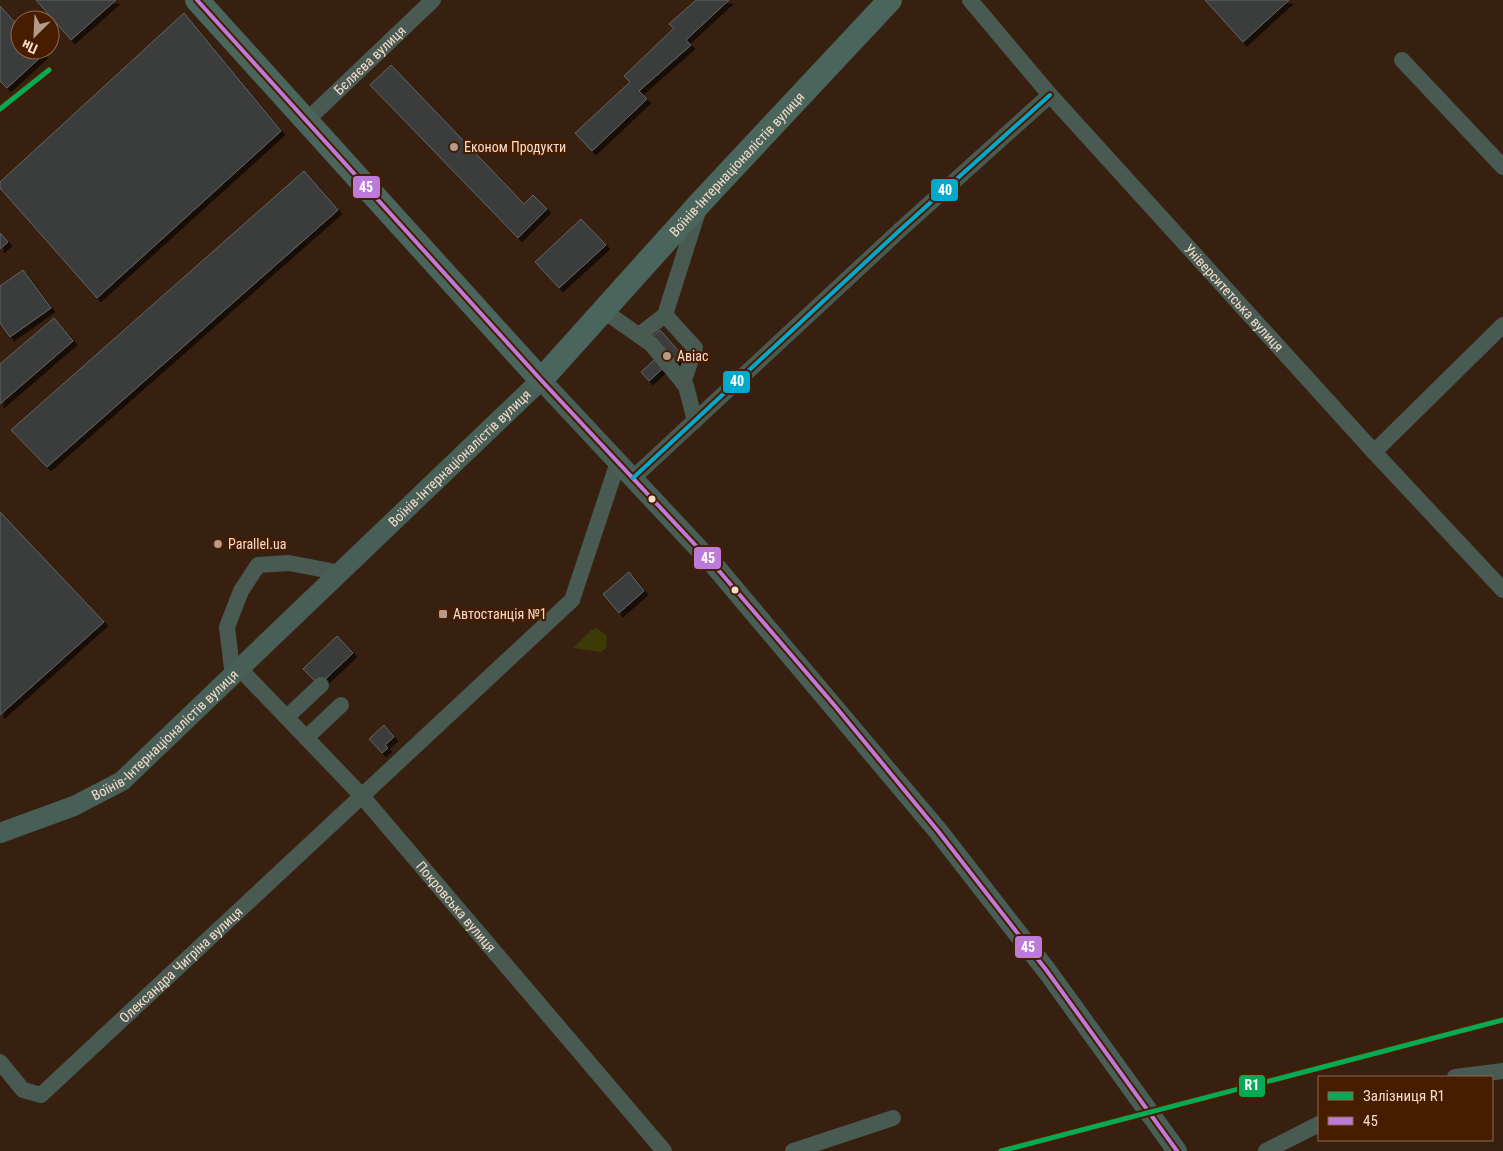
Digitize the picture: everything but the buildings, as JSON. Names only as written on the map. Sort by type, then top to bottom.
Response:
[{"type":"highway","points":[[198,0],[541,380]]},
{"type":"highway","name":"Воїнів-Інтернаціоналістів вулиця","points":[[541,380],[701,202],[890,0]]},
{"type":"main road","points":[[541,380],[714,565],[835,706],[938,831],[1047,971],[1177,1151]]},
{"type":"main road","name":"Воїнів-Інтернаціоналістів вулиця","points":[[0,833],[74,806],[122,781],[541,380]]},
{"type":"street","name":"Бєляєва вулиця","points":[[306,121],[433,0]]},
{"type":"street","name":"Університетська вулиця","points":[[970,0],[1050,95],[1374,452],[1503,590]]},
{"type":"street","points":[[1402,60],[1503,167]]},
{"type":"street","points":[[633,478],[1050,95]]},
{"type":"street","points":[[639,336],[665,315],[701,202]]},
{"type":"street","points":[[604,310],[651,344],[683,383],[694,421]]},
{"type":"street","points":[[665,315],[695,348],[683,383]]},
{"type":"street","points":[[1374,452],[1503,325]]},
{"type":"street","points":[[361,795],[572,600],[618,462]]},
{"type":"street","points":[[237,673],[227,627],[240,591],[258,565],[289,563],[341,573]]},
{"type":"street","name":"Покровська вулиця","points":[[237,673],[287,718],[361,795],[664,1151]]},
{"type":"street","points":[[287,718],[321,685]]},
{"type":"street","points":[[306,738],[341,704]]},
{"type":"street","name":"Олександра Чигріна вулиця","points":[[0,1062],[23,1090],[41,1095],[361,795]]},
{"type":"street","points":[[1463,1076],[1503,1071]]},
{"type":"street","points":[[794,1151],[893,1118]]},
{"type":"street","points":[[1266,1151],[1318,1125]]},
{"type":"shaded area","points":[[597,628],[607,636],[606,648],[601,652],[573,648],[590,631]]},
{"type":"rail line","name":"R1","points":[[0,109],[49,70]]},
{"type":"rail line","name":"R1","points":[[1001,1151],[1503,1020]]},
{"type":"transit line","name":"45","points":[[197,0],[541,380],[714,565],[835,706],[938,831],[1047,971],[1177,1151]]},
{"type":"transit line","name":"40","points":[[633,478],[900,230],[1050,95]]},
{"type":"place","name":"Економ Продукти","points":[[454,147]]},
{"type":"place","name":"Авіас","points":[[667,356]]},
{"type":"place","name":"Parallel.ua","points":[[218,544]]},
{"type":"place","name":"Автостанція №1","points":[[443,614]]}]
